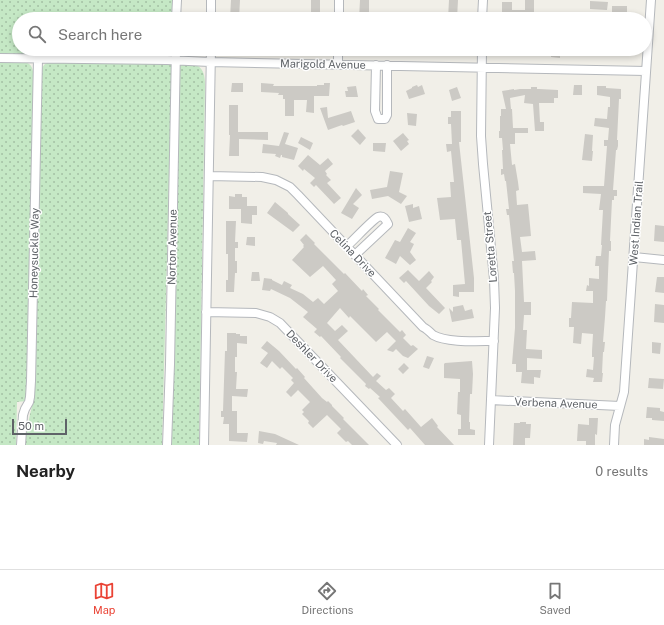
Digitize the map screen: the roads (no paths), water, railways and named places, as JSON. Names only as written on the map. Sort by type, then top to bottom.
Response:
[{"type":"street","points":[[176,12],[177,0]]},
{"type":"street","points":[[211,0],[211,12]]},
{"type":"street","points":[[339,12],[340,0]]},
{"type":"street","points":[[482,12],[483,0]]},
{"type":"street","name":"West Indian Trail","points":[[650,12],[651,0]]},
{"type":"street","name":"Norton Avenue","points":[[167,445],[176,56]]},
{"type":"street","points":[[204,445],[210,56]]},
{"type":"street","points":[[338,56],[338,64]]},
{"type":"street","name":"Loretta Street","points":[[482,56],[481,136],[483,172],[494,279],[495,308],[490,445]]},
{"type":"street","name":"West Indian Trail","points":[[614,445],[615,425],[624,392],[647,56]]},
{"type":"street","name":"Marigold Avenue","points":[[0,58],[176,60],[210,62],[646,71]]},
{"type":"street","name":"Honeysuckle Way","points":[[21,445],[23,415],[29,402],[31,381],[38,59]]},
{"type":"street","points":[[376,65],[375,111],[378,119],[384,119],[387,115],[387,65]]},
{"type":"street","name":"Celina Drive","points":[[209,176],[262,177],[279,181],[290,187],[423,327],[434,335],[450,340],[494,341]]},
{"type":"street","points":[[347,246],[373,221],[379,217],[385,218],[388,224],[355,255]]},
{"type":"street","points":[[634,257],[664,260]]},
{"type":"street","name":"Deshler Drive","points":[[206,312],[256,313],[270,317],[280,323],[397,445]]},
{"type":"street","name":"Verbena Avenue","points":[[491,400],[620,406]]}]
